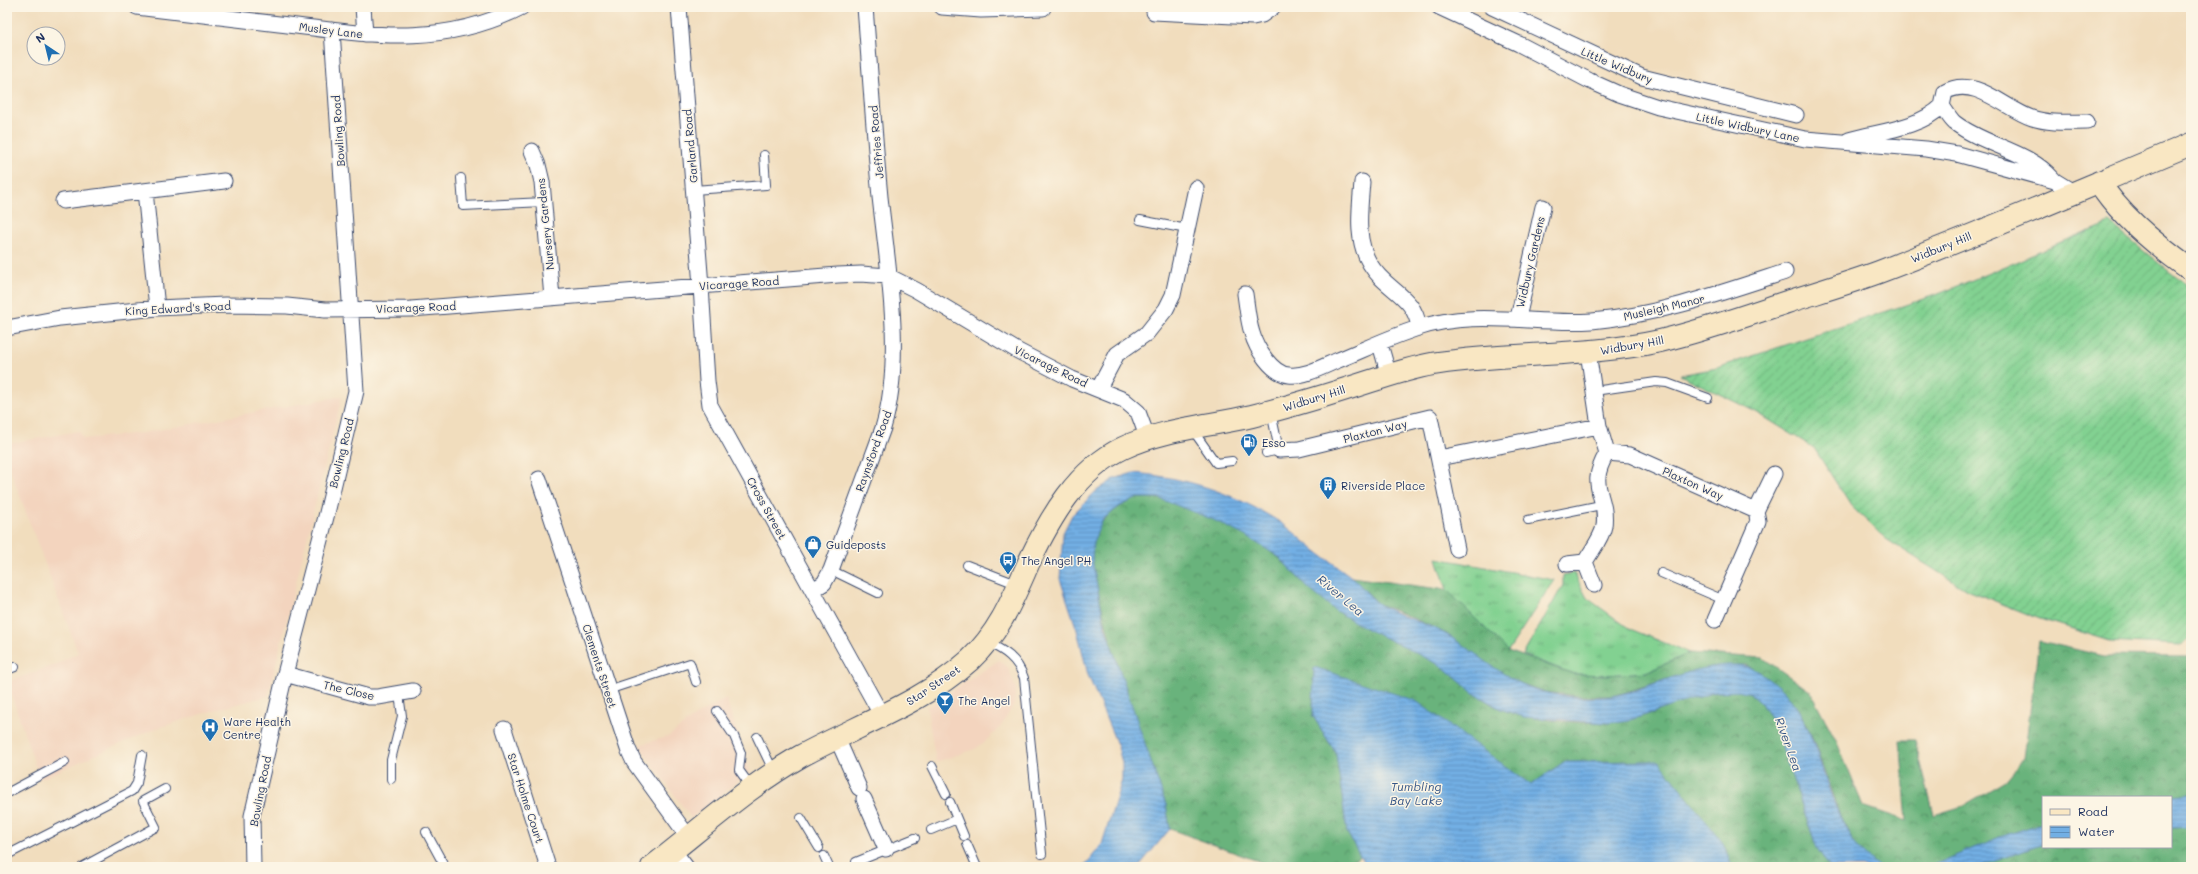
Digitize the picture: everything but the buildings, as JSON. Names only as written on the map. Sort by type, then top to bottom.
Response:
[{"type":"main road","name":"Widbury Hill","points":[[1148,439],[1271,411],[1437,363],[1526,355],[1588,352],[1658,342],[1701,330],[1875,273],[2064,187],[2099,182],[2191,144]]},
{"type":"main road","points":[[2099,182],[2109,198],[2142,231],[2191,270]]},
{"type":"main road","name":"Star Street","points":[[652,867],[683,852],[752,789],[774,773],[805,754],[882,716],[932,688],[970,660],[987,642],[1009,610],[1042,537],[1055,514],[1079,481],[1107,458],[1148,439]]},
{"type":"street","name":"Musley Lane","points":[[137,7],[392,37],[469,28],[498,20],[522,7]]},
{"type":"street","points":[[363,7],[365,34]]},
{"type":"street","name":"Garland Road","points":[[679,7],[701,286]]},
{"type":"street","name":"Jeffries Road","points":[[865,7],[888,276]]},
{"type":"street","points":[[942,7],[981,10],[1043,8]]},
{"type":"street","points":[[1154,12],[1253,17],[1262,15],[1273,7]]},
{"type":"street","name":"Little Widbury Lane","points":[[1439,7],[1519,44],[1590,81],[1619,94],[1658,108],[1805,139],[1926,149],[1957,154],[2064,187]]},
{"type":"street","name":"Little Widbury","points":[[1492,7],[1642,78],[1796,115]]},
{"type":"street","name":"Bowling Road","points":[[253,867],[252,816],[285,674],[327,513],[356,391],[332,30]]},
{"type":"street","points":[[1841,142],[1915,123],[1934,114],[1942,106],[1945,92],[1953,88],[1964,86],[1982,92],[2033,118],[2054,122],[2088,122]]},
{"type":"street","points":[[1942,106],[1954,122],[1976,136],[2043,168],[2064,187]]},
{"type":"street","name":"Nursery Gardens","points":[[532,151],[538,165],[544,202],[552,298]]},
{"type":"street","points":[[63,200],[224,181]]},
{"type":"street","points":[[1362,182],[1359,231],[1364,252],[1381,279],[1414,308],[1418,314],[1419,328]]},
{"type":"street","name":"Vicarage Road","points":[[1099,388],[1117,354],[1147,333],[1166,310],[1178,276],[1196,188]]},
{"type":"street","points":[[145,191],[157,308]]},
{"type":"street","name":"Widbury Gardens","points":[[1518,318],[1543,207]]},
{"type":"street","name":"Musleigh Manor","points":[[1563,322],[1620,318],[1685,305],[1785,272]]},
{"type":"street","name":"Vicarage Road","points":[[350,310],[410,309],[861,274],[888,276],[916,290],[1018,351],[1072,379],[1099,388],[1132,406],[1141,418],[1148,439]]},
{"type":"street","name":"Raynsford Road","points":[[813,590],[824,583],[831,570],[890,406],[893,381],[893,355],[888,276]]},
{"type":"street","name":"Cross Street","points":[[701,286],[710,405],[882,716]]},
{"type":"street","name":"Widbury Gardens","points":[[1244,294],[1252,334],[1257,346],[1274,368],[1289,375],[1313,371],[1419,328],[1474,318],[1518,318],[1563,322]]},
{"type":"street","name":"King Edward's Road","points":[[7,328],[60,318],[157,308],[225,305],[287,306],[325,310],[350,310]]},
{"type":"street","points":[[1380,344],[1388,376]]},
{"type":"street","points":[[1588,352],[1599,426],[1607,453],[1598,467],[1597,479],[1604,526],[1585,562],[1594,585]]},
{"type":"street","name":"Plaxton Way","points":[[1272,452],[1299,449],[1430,417],[1457,549]]},
{"type":"street","points":[[1439,458],[1599,426]]},
{"type":"street","name":"Plaxton Way","points":[[1607,453],[1630,456],[1756,511]]},
{"type":"street","points":[[1715,620],[1758,522],[1756,511],[1774,474]]},
{"type":"street","name":"Clements Street","points":[[539,480],[628,749],[683,852]]},
{"type":"street","points":[[1567,564],[1585,562]]},
{"type":"street","name":"The Close","points":[[285,674],[369,697],[406,692]]},
{"type":"street","name":"Star Holme Court","points":[[504,729],[548,867]]},
{"type":"street","points":[[838,738],[886,849]]},
{"type":"lane","points":[[693,190],[766,184],[764,155]]},
{"type":"lane","points":[[461,178],[463,206],[544,202]]},
{"type":"lane","points":[[1140,220],[1187,229]]},
{"type":"lane","points":[[1594,391],[1656,382],[1667,383],[1708,398]]},
{"type":"lane","points":[[1271,411],[1272,452]]},
{"type":"lane","points":[[1191,428],[1216,463],[1232,461]]},
{"type":"lane","points":[[1528,520],[1601,504]]},
{"type":"lane","points":[[967,565],[1019,585]]},
{"type":"lane","points":[[831,570],[878,593]]},
{"type":"lane","points":[[1661,572],[1724,600]]},
{"type":"lane","points":[[987,642],[1008,653],[1020,665],[1024,678],[1042,854]]},
{"type":"lane","points":[[608,690],[690,663],[696,682]]},
{"type":"lane","points":[[391,779],[391,760],[402,716],[406,692]]},
{"type":"lane","points":[[716,711],[734,736],[741,753],[739,770],[752,789]]},
{"type":"lane","points":[[757,737],[774,773]]},
{"type":"lane","points":[[7,855],[132,791],[137,783],[142,755]]},
{"type":"lane","points":[[7,793],[65,762]]},
{"type":"lane","points":[[932,766],[948,798],[964,836]]},
{"type":"lane","points":[[82,867],[156,827],[143,801],[165,789]]},
{"type":"lane","points":[[801,818],[819,848]]},
{"type":"lane","points":[[931,830],[957,819]]},
{"type":"lane","points":[[426,832],[445,867]]},
{"type":"lane","points":[[856,862],[915,838]]},
{"type":"lane","points":[[967,844],[976,867]]},
{"type":"lane","points":[[824,856],[829,867]]},
{"type":"shaded area","points":[[342,396],[268,696],[214,710],[155,729],[40,779],[7,682],[54,665],[78,653],[7,461],[7,444],[79,431],[83,439],[142,433]]},
{"type":"shaded area","points":[[999,660],[1008,667],[1016,689],[1014,704],[1001,726],[987,740],[975,749],[936,762],[927,708]]},
{"type":"shaded area","points":[[726,698],[750,772],[691,818],[639,745],[669,736],[694,717]]},
{"type":"green space","points":[[2109,223],[2191,289],[2191,637],[2179,645],[2110,641],[2040,619],[1965,589],[1886,539],[1851,506],[1814,448],[1756,412],[1680,375],[1717,368],[1941,293]]},
{"type":"green space","points":[[1138,498],[1157,498],[1190,509],[1222,523],[1252,539],[1278,557],[1305,584],[1337,610],[1376,633],[1432,659],[1449,670],[1485,700],[1501,709],[1547,720],[1566,722],[1602,722],[1632,719],[1644,716],[1708,694],[1724,691],[1738,691],[1750,694],[1762,705],[1773,723],[1810,828],[1819,850],[1830,867],[1732,867],[1723,843],[1564,762],[1531,785],[1492,758],[1314,667],[1313,716],[1336,753],[1347,832],[1360,856],[1346,867],[1274,867],[1170,829],[1166,805],[1120,672],[1104,618],[1092,561],[1093,542],[1099,526],[1110,514],[1123,505]]},
{"type":"green space","points":[[1437,558],[1554,580],[1508,651],[1447,590]]},
{"type":"green space","points":[[1574,573],[1587,598],[1630,629],[1690,653],[1647,672],[1608,675],[1574,674],[1523,655],[1563,585],[1563,575]]},
{"type":"green space","points":[[1351,577],[1447,590],[1508,651],[1574,674],[1608,675],[1647,672],[1690,653],[1763,658],[1810,691],[1836,740],[1863,806],[1907,821],[1900,740],[1915,740],[1934,815],[1963,806],[2005,781],[2024,758],[2039,641],[2104,656],[2191,657],[2191,793],[2168,796],[2042,796],[2042,823],[2000,837],[1929,867],[1881,867],[1871,862],[1858,849],[1841,819],[1813,739],[1799,710],[1782,691],[1761,673],[1746,665],[1732,665],[1677,676],[1613,696],[1577,696],[1545,692],[1514,681],[1501,674],[1448,635],[1422,622],[1379,604]]},
{"type":"green space","points":[[2191,826],[2191,867],[1978,867],[2042,844],[2042,848],[2172,848],[2172,827]]},
{"type":"water","name":"River Lea","points":[[1133,473],[1171,478],[1208,488],[1244,502],[1261,511],[1287,527],[1316,551],[1349,575],[1379,604],[1387,609],[1439,630],[1504,674],[1529,687],[1543,692],[1578,697],[1613,696],[1688,672],[1708,667],[1728,665],[1746,667],[1761,673],[1783,691],[1797,707],[1809,732],[1841,819],[1851,838],[1865,855],[1881,867],[1830,867],[1828,865],[1817,848],[1774,725],[1761,703],[1751,694],[1738,691],[1715,692],[1633,719],[1609,723],[1524,717],[1501,709],[1472,692],[1442,666],[1367,629],[1336,611],[1309,589],[1279,557],[1249,538],[1214,520],[1158,498],[1138,498],[1120,506],[1103,519],[1093,542],[1092,560],[1105,627],[1166,805],[1170,829],[1139,866],[1082,867],[1088,862],[1102,844],[1122,780],[1122,763],[1118,747],[1088,675],[1077,630],[1060,579],[1063,533],[1072,515],[1095,492],[1114,479]]},
{"type":"water","name":"Tumbling Bay Lake","points":[[1314,667],[1416,701],[1531,785],[1564,762],[1659,761],[1723,843],[1732,867],[1366,867],[1347,832],[1336,753],[1313,716]]},
{"type":"water","points":[[2191,793],[2191,826],[2172,827],[2172,796],[2168,796]]},
{"type":"water","points":[[2042,823],[2042,844],[1978,867],[1929,867],[2000,837]]},
{"type":"place","name":"Esso","points":[[1249,457]]},
{"type":"place","name":"Riverside Place","points":[[1328,500]]},
{"type":"place","name":"Guideposts","points":[[813,559]]},
{"type":"place","name":"The Angel PH","points":[[1008,575]]},
{"type":"place","name":"The Angel","points":[[945,715]]},
{"type":"place","name":"Ware Health Centre","points":[[210,742]]}]
